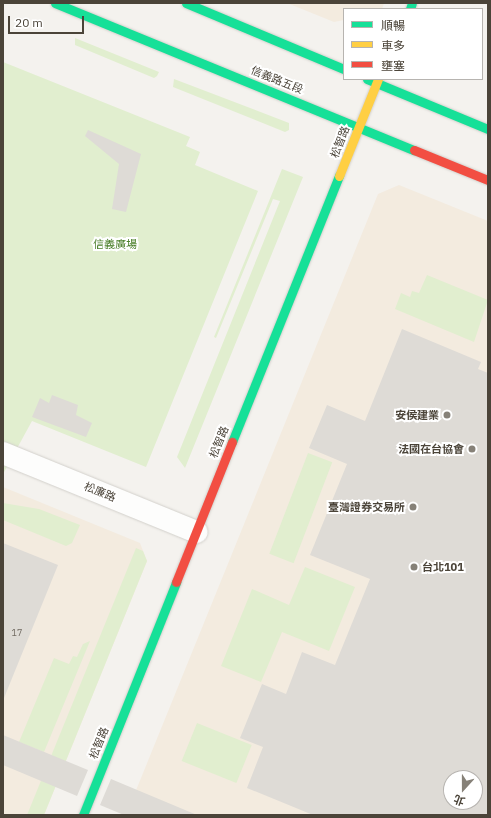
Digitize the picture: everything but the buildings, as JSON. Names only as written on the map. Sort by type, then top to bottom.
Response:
[{"type":"street","name":"信義路五段","points":[[56,3],[488,180]]},
{"type":"street","points":[[186,3],[343,69]]},
{"type":"street","name":"松智路","points":[[83,815],[377,81]]},
{"type":"street","points":[[377,81],[488,129]]},
{"type":"street","name":"松廉路","points":[[3,453],[197,532]]},
{"type":"shaded area","points":[[287,3],[384,3],[382,8],[343,8],[343,20],[334,22]]},
{"type":"shaded area","name":"台北101","points":[[399,185],[488,221],[488,815],[126,815],[378,194]]},
{"type":"shaded area","points":[[3,487],[140,543],[147,561],[44,815],[3,814]]},
{"type":"green space","points":[[75,38],[159,72],[154,78],[75,45]]},
{"type":"green space","name":"信義廣場","points":[[3,62],[190,137],[186,146],[200,152],[195,165],[258,191],[146,467],[32,421],[3,474]]},
{"type":"green space","points":[[174,79],[289,123],[289,130],[285,132],[173,87]]},
{"type":"green space","points":[[282,169],[303,177],[185,468],[177,457],[280,201],[273,199],[216,338],[214,337]]},
{"type":"green space","points":[[427,275],[488,300],[474,342],[395,309],[401,293],[410,297],[412,291],[419,293]]},
{"type":"green space","points":[[308,453],[332,462],[294,563],[269,554]]},
{"type":"green space","points":[[3,503],[39,509],[80,525],[72,543],[66,546],[3,520]]},
{"type":"green space","points":[[136,548],[143,551],[147,561],[44,815],[27,815]]},
{"type":"green space","points":[[305,567],[355,587],[329,651],[282,632],[261,682],[221,666],[252,589],[289,605]]},
{"type":"green space","points":[[90,641],[44,752],[19,742],[54,658],[69,664],[73,656],[77,657],[83,644]]},
{"type":"green space","points":[[197,723],[252,745],[236,783],[182,761]]},
{"type":"traffic: fast","points":[[55,3],[414,150]]},
{"type":"traffic: fast","points":[[186,3],[343,69]]},
{"type":"traffic: fast","points":[[410,8],[412,3]]},
{"type":"traffic: fast","points":[[369,80],[488,129]]},
{"type":"traffic: fast","points":[[232,442],[339,176]]},
{"type":"traffic: fast","points":[[83,815],[176,582]]},
{"type":"traffic: slow","points":[[339,176],[378,80]]},
{"type":"traffic: jam","points":[[414,150],[488,180]]},
{"type":"traffic: jam","points":[[176,582],[232,442]]},
{"type":"place","name":"安侯建業","points":[[447,415]]},
{"type":"place","name":"法國在台協會","points":[[472,449]]},
{"type":"place","name":"臺灣證券交易所","points":[[413,507]]},
{"type":"place","name":"台北101","points":[[414,567]]}]
